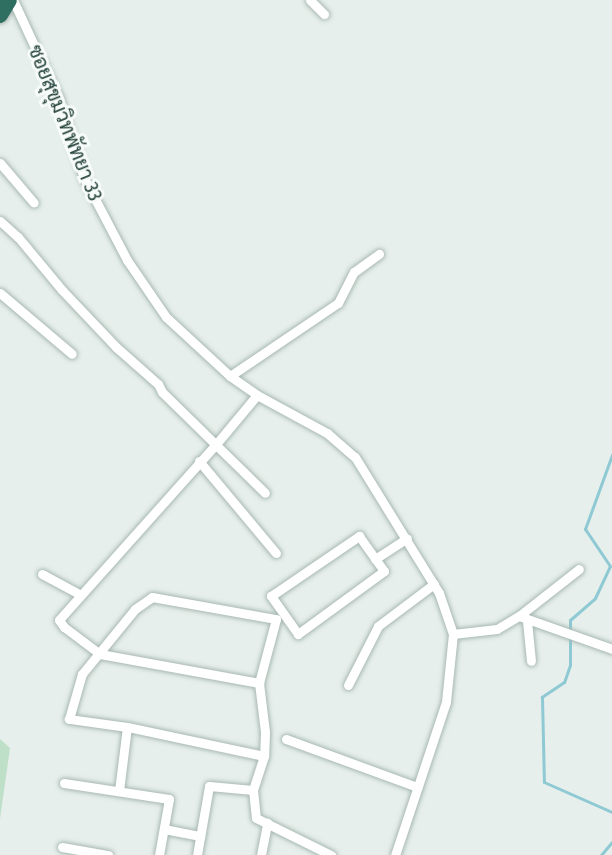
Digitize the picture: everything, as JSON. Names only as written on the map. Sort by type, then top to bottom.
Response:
[{"type":"highway","points":[[0,15],[11,0]]},
{"type":"street","name":"ซอยสุขุมวิทพัทยา 33","points":[[11,0],[58,97],[84,178],[127,260],[166,317],[230,376],[257,394],[327,433],[355,457],[407,538],[434,584],[448,615],[453,634],[446,702],[395,855]]},
{"type":"street","points":[[310,0],[324,14]]},
{"type":"street","points":[[0,163],[34,203]]},
{"type":"street","points":[[0,221],[18,237],[62,290],[116,346],[158,384],[162,393],[217,443],[265,493]]},
{"type":"street","points":[[230,376],[338,303],[354,272],[379,254]]},
{"type":"street","points":[[0,293],[72,354]]},
{"type":"street","points":[[257,394],[217,443],[59,620],[64,627],[100,654],[259,683]]},
{"type":"street","points":[[199,461],[276,553]]},
{"type":"street","points":[[359,536],[375,559],[384,571],[298,634],[271,597],[359,536]]},
{"type":"street","points":[[375,559],[407,538]]},
{"type":"street","points":[[453,634],[497,628],[523,619],[579,569]]},
{"type":"street","points":[[42,574],[81,595]]},
{"type":"street","points":[[348,685],[378,626],[434,584]]},
{"type":"street","points":[[264,756],[127,727],[69,719],[82,675],[135,609],[152,597],[276,619],[259,683],[265,732],[264,756],[253,790],[256,818],[331,855]]},
{"type":"street","points":[[523,619],[612,649]]},
{"type":"street","points":[[523,619],[531,661]]},
{"type":"street","points":[[119,791],[127,727]]},
{"type":"street","points":[[286,739],[417,787]]},
{"type":"street","points":[[64,783],[169,799],[159,855]]},
{"type":"street","points":[[197,855],[209,786],[253,790]]},
{"type":"street","points":[[261,855],[267,823]]},
{"type":"street","points":[[164,829],[200,836]]},
{"type":"street","points":[[62,847],[108,855]]},
{"type":"green space","points":[[0,739],[10,748],[0,819]]},
{"type":"waterway","points":[[570,631],[570,620],[595,598],[610,566],[585,529],[612,455]]},
{"type":"waterway","points":[[570,638],[570,665],[564,682],[542,697],[544,782],[612,812]]},
{"type":"waterway","points":[[601,855],[612,842]]}]
